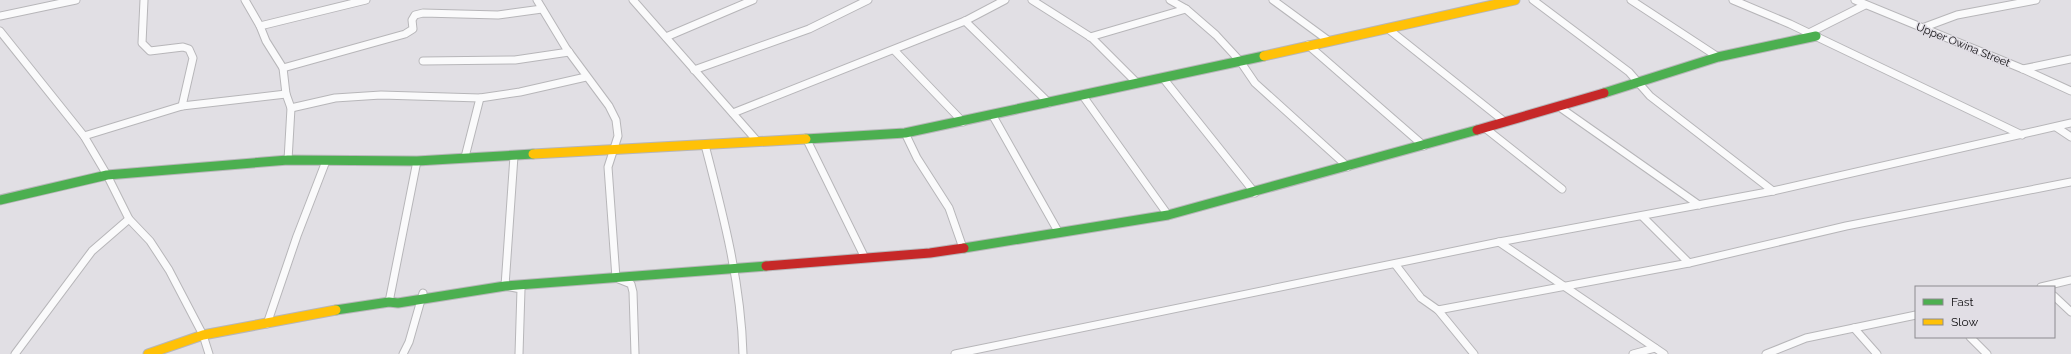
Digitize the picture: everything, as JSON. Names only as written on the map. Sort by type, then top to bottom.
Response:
[{"type":"street","points":[[0,16],[76,0]]},
{"type":"street","points":[[144,0],[142,43],[150,50],[183,47],[189,49],[193,58],[182,106]]},
{"type":"street","points":[[245,0],[260,26],[266,41],[283,68],[286,94],[291,108],[288,160]]},
{"type":"street","points":[[260,26],[366,0]]},
{"type":"street","points":[[537,0],[569,52],[613,114],[618,126],[615,150],[608,167],[616,278]]},
{"type":"street","points":[[633,0],[758,142]]},
{"type":"street","points":[[666,37],[753,0]]},
{"type":"street","points":[[694,70],[809,29],[868,0]]},
{"type":"street","points":[[733,113],[965,21],[1006,0]]},
{"type":"street","points":[[1032,0],[1090,37],[1137,83]]},
{"type":"street","points":[[1170,0],[1186,9],[1216,35],[1240,61],[1255,83],[1348,167]]},
{"type":"street","points":[[1273,0],[1329,41]]},
{"type":"street","points":[[0,200],[107,175],[288,160],[417,161],[465,157],[514,156],[905,133],[993,116],[1515,0]]},
{"type":"street","points":[[1533,0],[1629,72],[1650,96],[1773,192]]},
{"type":"street","points":[[1631,0],[1718,57]]},
{"type":"street","points":[[1733,0],[1813,35],[2022,135]]},
{"type":"street","name":"Upper Owina Street","points":[[1855,0],[2023,69],[2071,91]]},
{"type":"street","points":[[1922,28],[1957,15],[2036,0]]},
{"type":"street","points":[[148,354],[203,335],[330,311],[390,302],[398,303],[505,286],[930,253],[1168,215],[1255,193],[1424,146],[1638,83],[1718,57],[1813,35],[1865,5]]},
{"type":"street","points":[[283,68],[405,34],[413,29],[412,20],[414,15],[423,13],[498,15],[542,9]]},
{"type":"street","points":[[1090,37],[1186,9]]},
{"type":"street","points":[[965,21],[1049,103]]},
{"type":"street","points":[[1387,28],[1505,122]]},
{"type":"street","points":[[0,31],[84,136],[107,175],[129,219],[150,241],[169,270],[203,335],[210,354]]},
{"type":"street","points":[[1308,46],[1424,146]]},
{"type":"street","points":[[894,50],[963,122]]},
{"type":"street","points":[[423,61],[523,60],[542,58],[569,52]]},
{"type":"street","points":[[2023,69],[2071,59]]},
{"type":"street","points":[[291,108],[335,98],[381,95],[480,98],[527,90],[586,77]]},
{"type":"street","points":[[1163,78],[1255,193]]},
{"type":"street","points":[[84,136],[182,106],[286,94]]},
{"type":"street","points":[[1084,96],[1168,215]]},
{"type":"street","points":[[465,157],[480,98]]},
{"type":"street","points":[[1558,106],[1699,205]]},
{"type":"street","points":[[993,116],[1059,233]]},
{"type":"street","points":[[955,354],[1499,242],[1773,192],[2071,123]]},
{"type":"street","points":[[2056,127],[2071,136]]},
{"type":"street","points":[[1485,128],[1562,190]]},
{"type":"street","points":[[905,133],[918,158],[949,208],[963,248]]},
{"type":"street","points":[[806,138],[865,258]]},
{"type":"street","points":[[705,145],[736,267],[743,322],[743,354]]},
{"type":"street","points":[[505,286],[514,156]]},
{"type":"street","points":[[267,324],[297,236],[326,161]]},
{"type":"street","points":[[390,302],[417,161]]},
{"type":"street","points":[[1438,310],[1562,285],[1689,263],[1846,226],[2071,182]]},
{"type":"street","points":[[1642,216],[1689,263]]},
{"type":"street","points":[[15,354],[92,251],[129,219]]},
{"type":"street","points":[[1499,242],[1664,354]]},
{"type":"street","points":[[1395,264],[1421,298],[1438,310],[1474,354]]},
{"type":"street","points":[[616,278],[631,284],[633,292],[635,354]]},
{"type":"street","points":[[2047,286],[2071,280]]},
{"type":"street","points":[[505,286],[521,289],[519,354]]},
{"type":"street","points":[[403,354],[409,342],[423,293]]},
{"type":"street","points":[[2055,297],[2071,312]]},
{"type":"street","points":[[1766,354],[1806,338],[1915,316]]},
{"type":"street","points":[[1854,328],[1877,354]]},
{"type":"street","points":[[1971,338],[1988,354]]},
{"type":"street","points":[[1633,354],[1655,348]]},
{"type":"traffic: fast","points":[[1604,93],[1718,57],[1816,36]]},
{"type":"traffic: fast","points":[[806,139],[905,133],[1264,56]]},
{"type":"traffic: fast","points":[[964,248],[1168,215],[1477,130]]},
{"type":"traffic: fast","points":[[0,200],[107,175],[288,160],[417,161],[533,154]]},
{"type":"traffic: fast","points":[[336,310],[389,302],[398,303],[505,286],[766,266]]},
{"type":"traffic: slow","points":[[1264,56],[1515,0]]},
{"type":"traffic: slow","points":[[533,154],[806,139]]},
{"type":"traffic: slow","points":[[148,354],[203,335],[336,310]]},
{"type":"traffic: jam","points":[[1477,130],[1604,93]]},
{"type":"traffic: jam","points":[[766,266],[930,253],[964,248]]}]
